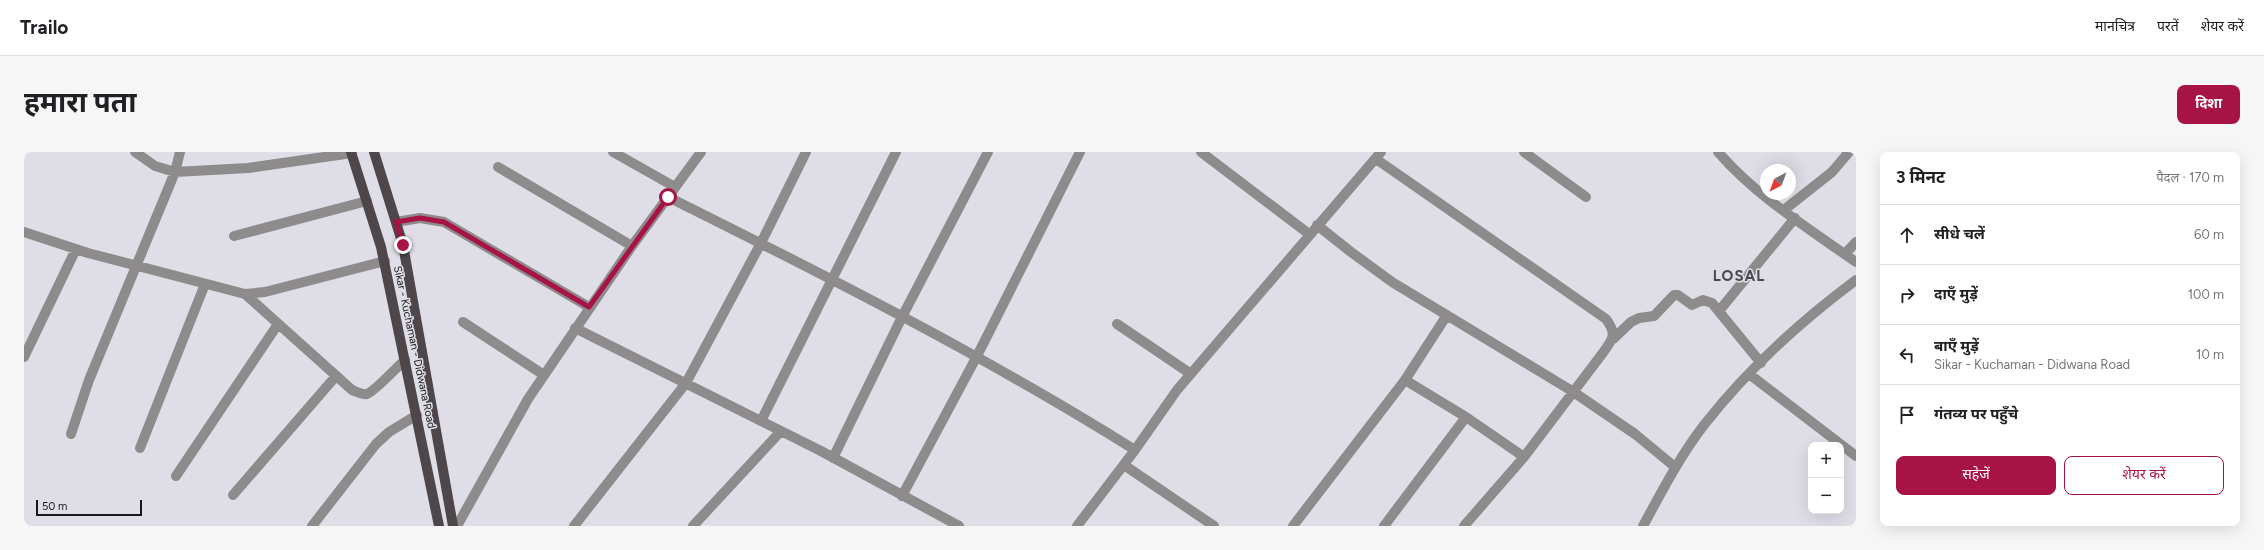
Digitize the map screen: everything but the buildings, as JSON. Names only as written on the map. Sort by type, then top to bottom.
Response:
[{"type":"main road","name":"Sikar - Kuchaman - Didwana Road","points":[[374,152],[403,245],[453,526]]},
{"type":"main road","name":"Sikar - Kuchaman - Didwana Road","points":[[352,153],[384,261],[439,526]]},
{"type":"street","points":[[135,152],[155,166],[175,172],[248,168],[352,153]]},
{"type":"street","points":[[71,434],[89,380],[175,172],[180,152]]},
{"type":"street","points":[[613,152],[675,187]]},
{"type":"street","points":[[457,526],[501,445],[544,375],[589,307],[701,152]]},
{"type":"street","points":[[574,526],[686,384],[761,243],[806,152]]},
{"type":"street","points":[[761,421],[896,152]]},
{"type":"street","points":[[834,458],[902,317],[988,152]]},
{"type":"street","points":[[902,496],[977,356],[1080,152]]},
{"type":"street","points":[[1201,152],[1309,234]]},
{"type":"street","points":[[1524,152],[1586,197]]},
{"type":"street","points":[[1718,152],[1735,172],[1758,192],[1856,262]]},
{"type":"street","points":[[1784,210],[1832,172],[1848,152]]},
{"type":"street","points":[[1077,526],[1135,450],[1176,390],[1378,155],[1606,319],[1613,328],[1613,339]]},
{"type":"street","points":[[498,167],[632,246]]},
{"type":"street","points":[[668,197],[831,279],[977,356],[1061,404],[1135,450]]},
{"type":"street","points":[[234,236],[367,201]]},
{"type":"street","points":[[396,222],[420,218],[444,222],[589,307]]},
{"type":"street","points":[[1719,310],[1795,218]]},
{"type":"street","points":[[1317,225],[1371,268],[1572,391],[1635,434],[1675,467]]},
{"type":"street","points":[[24,232],[135,266],[245,294],[265,292],[384,261]]},
{"type":"street","points":[[1845,254],[1856,242]]},
{"type":"street","points":[[24,357],[76,249]]},
{"type":"street","points":[[1643,526],[1675,467],[1704,424],[1749,374],[1789,335],[1856,280]]},
{"type":"street","points":[[140,448],[205,284]]},
{"type":"street","points":[[245,294],[352,390],[361,394],[367,394],[375,389],[405,360]]},
{"type":"street","points":[[1464,526],[1524,456],[1613,339],[1631,322],[1639,318],[1654,316],[1674,295],[1682,296],[1692,305],[1707,300],[1719,310],[1761,363]]},
{"type":"street","points":[[1293,526],[1405,380],[1447,315]]},
{"type":"street","points":[[464,322],[544,375]]},
{"type":"street","points":[[176,476],[278,324]]},
{"type":"street","points":[[1117,324],[1191,374]]},
{"type":"street","points":[[575,328],[834,458],[959,526]]},
{"type":"street","points":[[1749,374],[1856,456]]},
{"type":"street","points":[[233,495],[336,376]]},
{"type":"street","points":[[1405,380],[1466,417],[1524,456]]},
{"type":"street","points":[[312,526],[376,444],[389,432],[417,416]]},
{"type":"street","points":[[1384,526],[1466,417]]},
{"type":"street","points":[[693,526],[781,431]]},
{"type":"street","points":[[1124,465],[1214,526]]},
{"type":"district","name":"LOSAL","points":[[1739,276]]},
{"type":"route","points":[[403,245],[396,222],[420,218],[444,222],[589,307],[668,197]]}]
